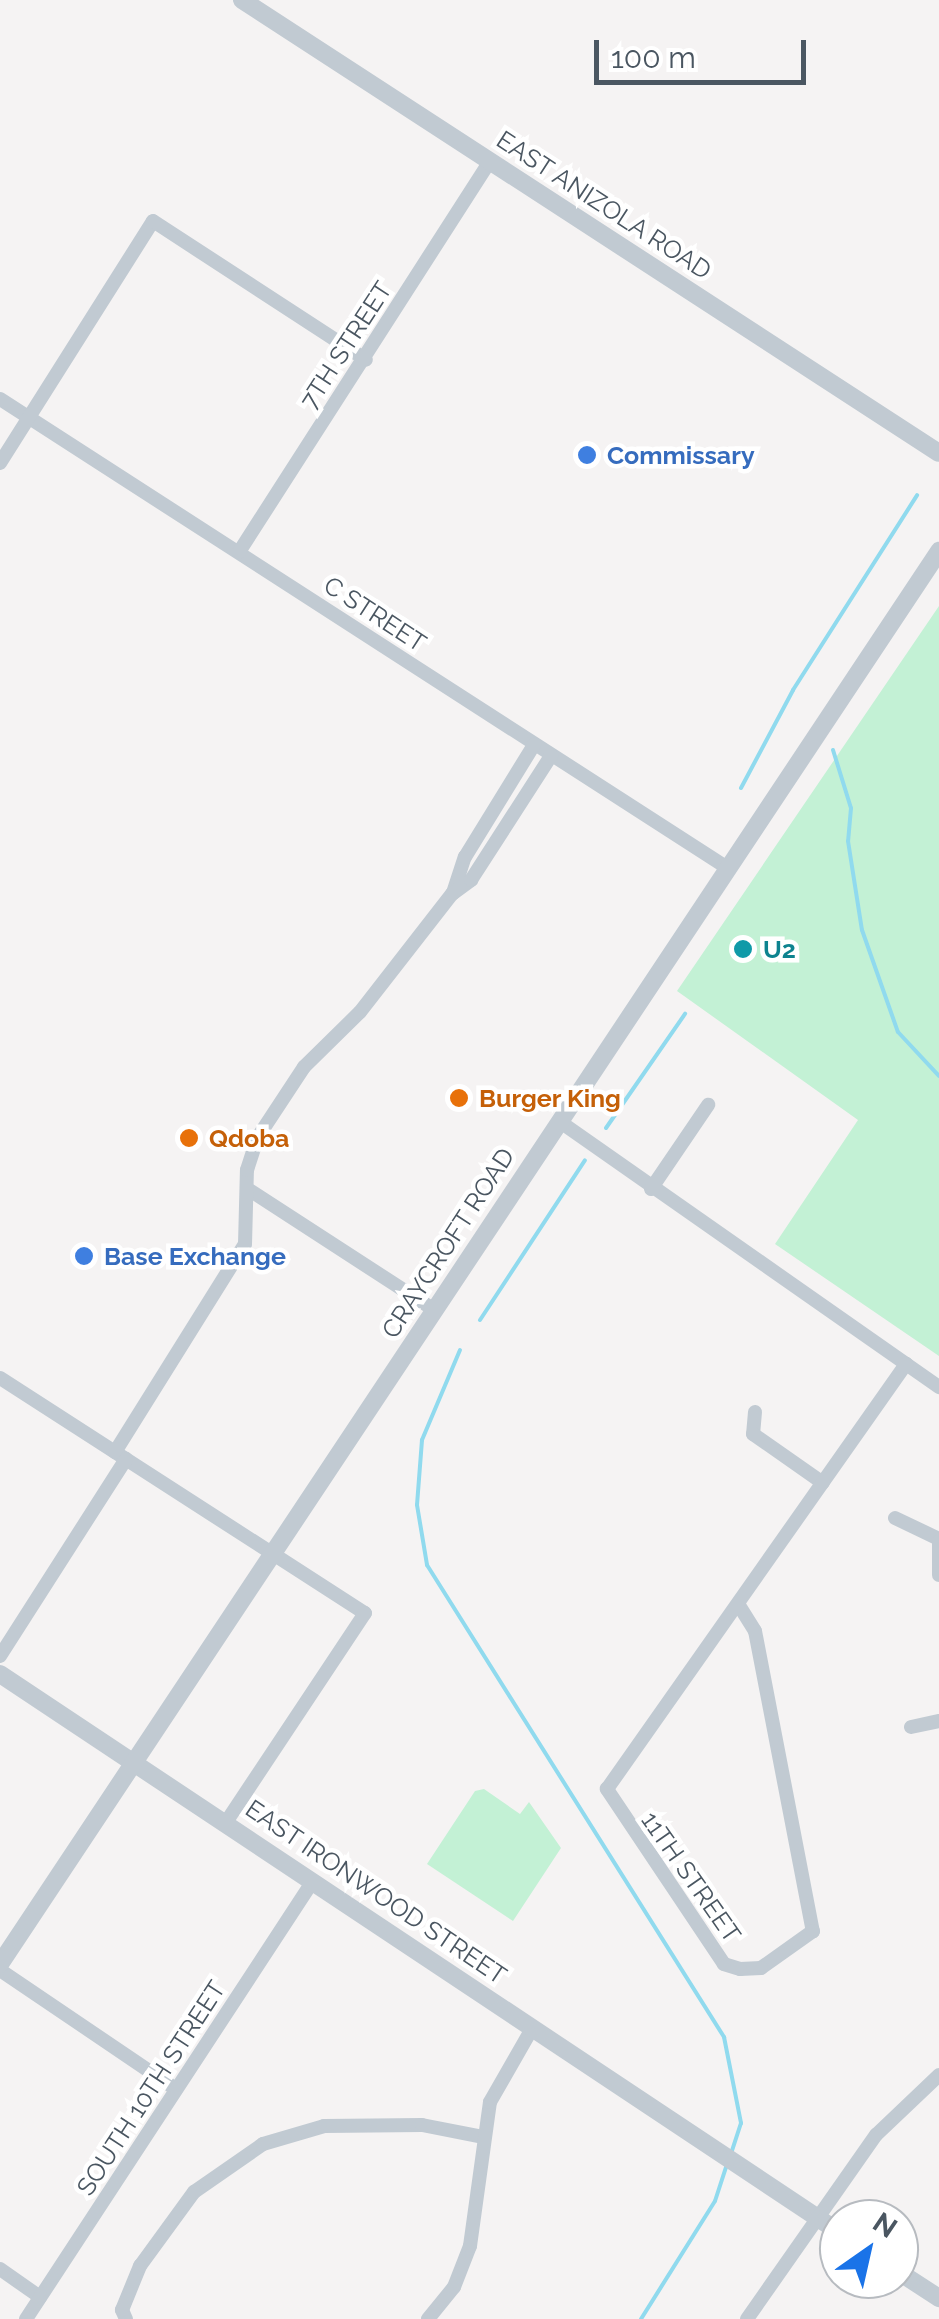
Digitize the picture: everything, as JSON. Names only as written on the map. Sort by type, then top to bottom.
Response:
[{"type":"street","name":"EAST ANIZOLA ROAD","points":[[242,0],[939,452]]},
{"type":"street","name":"7TH STREET","points":[[239,552],[366,360],[490,161]]},
{"type":"street","points":[[0,463],[153,221],[366,360]]},
{"type":"street","name":"C STREET","points":[[0,399],[726,867]]},
{"type":"street","points":[[912,435],[939,442]]},
{"type":"street","name":"CRAYCROFT ROAD","points":[[0,1967],[939,550]]},
{"type":"street","points":[[452,894],[465,857],[534,745]]},
{"type":"street","points":[[0,1656],[245,1244],[251,1190],[246,1170],[253,1146],[297,1077],[376,995],[452,894],[471,880],[550,756]]},
{"type":"street","points":[[652,1189],[708,1105]]},
{"type":"street","points":[[558,1121],[939,1387]]},
{"type":"street","points":[[251,1190],[434,1310]]},
{"type":"street","name":"11TH STREET","points":[[740,1607],[755,1631],[813,1930],[761,1968],[740,1969],[724,1964],[607,1789],[740,1607],[906,1364]]},
{"type":"street","points":[[0,1378],[365,1613],[226,1822]]},
{"type":"street","points":[[755,1412],[753,1434],[823,1483]]},
{"type":"street","points":[[895,1518],[939,1540],[939,1575]]},
{"type":"street","name":"EAST IRONWOOD STREET","points":[[0,1674],[136,1760],[817,2218]]},
{"type":"street","points":[[911,1726],[939,1722]]},
{"type":"street","name":"SOUTH 10TH STREET","points":[[26,2319],[314,1881]]},
{"type":"street","points":[[0,1967],[176,2089]]},
{"type":"street","points":[[428,2319],[454,2286],[470,2246],[484,2137],[500,2078],[533,2027]]},
{"type":"street","points":[[748,2319],[876,2135],[939,2075]]},
{"type":"street","points":[[126,2319],[122,2310],[140,2266],[194,2192],[264,2144],[324,2126],[422,2125],[484,2137]]},
{"type":"street","points":[[0,2269],[40,2297]]},
{"type":"green space","points":[[939,606],[939,1356],[775,1244],[858,1120],[677,991]]},
{"type":"green space","points":[[484,1789],[520,1814],[529,1802],[561,1848],[513,1921],[427,1864],[475,1791]]},
{"type":"waterway","points":[[741,788],[793,690],[917,495]]},
{"type":"waterway","points":[[833,750],[851,808],[848,841],[862,930],[898,1032],[939,1076]]},
{"type":"waterway","points":[[606,1128],[685,1014]]},
{"type":"waterway","points":[[480,1320],[585,1160]]},
{"type":"waterway","points":[[460,1350],[422,1440],[417,1505],[427,1565],[724,2037],[741,2123],[731,2153]]},
{"type":"waterway","points":[[641,2319],[715,2201],[726,2167]]},
{"type":"place","name":"Commissary","points":[[587,455]]},
{"type":"place","name":"U2","points":[[743,949]]},
{"type":"place","name":"Burger King","points":[[459,1098]]},
{"type":"place","name":"Qdoba","points":[[189,1138]]},
{"type":"place","name":"Base Exchange","points":[[84,1256]]}]
